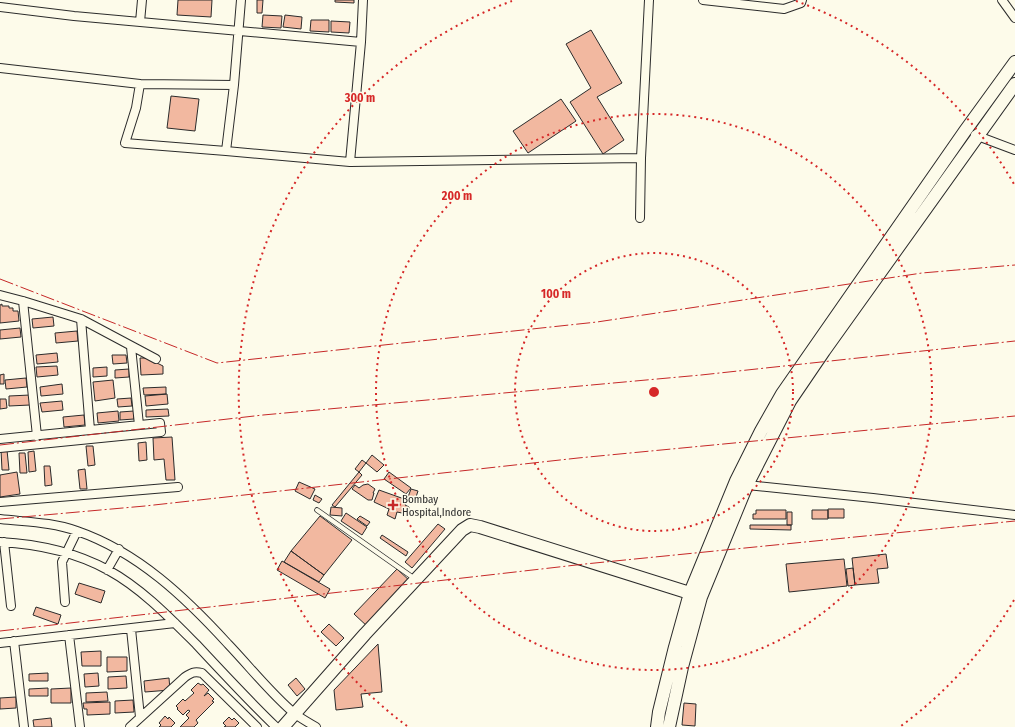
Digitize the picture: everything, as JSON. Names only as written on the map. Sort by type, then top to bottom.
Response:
[{"type":"street","points":[[140,22],[142,0]]},
{"type":"street","points":[[226,152],[234,85],[241,0]]},
{"type":"street","points":[[350,162],[361,42],[363,0]]},
{"type":"street","points":[[640,218],[640,158],[649,0]]},
{"type":"street","points":[[703,0],[784,9],[801,2],[802,0]]},
{"type":"street","points":[[1002,0],[1015,18]]},
{"type":"street","points":[[0,7],[140,22],[361,42]]},
{"type":"street","points":[[657,727],[659,712],[673,654],[742,484],[761,431],[782,394],[965,131],[1015,62]]},
{"type":"street","points":[[0,68],[140,84],[234,85]]},
{"type":"street","points":[[140,84],[136,108],[125,143],[350,162],[640,158]]},
{"type":"street","points":[[742,484],[795,395],[824,351],[1015,84]]},
{"type":"street","points":[[965,131],[1015,150]]},
{"type":"street","points":[[0,295],[81,320],[156,359]]},
{"type":"street","points":[[22,301],[37,436]]},
{"type":"street","points":[[81,320],[90,430]]},
{"type":"street","points":[[131,347],[139,425]]},
{"type":"street","points":[[0,439],[160,423],[161,432],[0,448]]},
{"type":"street","points":[[742,484],[1015,515]]},
{"type":"street","points":[[0,502],[178,487]]},
{"type":"street","points":[[0,518],[42,522],[77,531],[119,549],[166,583],[219,634],[273,692],[296,714],[316,727]]},
{"type":"street","points":[[283,727],[416,579],[462,530],[470,526],[480,526],[696,595]]},
{"type":"street","points":[[65,602],[61,565],[77,531]]},
{"type":"street","points":[[10,606],[2,542],[36,546],[67,553],[107,570],[125,581],[147,598],[175,623],[276,727]]},
{"type":"street","points":[[107,570],[119,549]]},
{"type":"street","points":[[669,727],[696,595]]},
{"type":"street","points":[[0,643],[175,623]]},
{"type":"street","points":[[131,629],[140,717]]},
{"type":"street","points":[[69,635],[80,727]]},
{"type":"street","points":[[14,641],[24,727]]},
{"type":"street","points":[[130,727],[185,677],[193,672],[202,673],[258,727],[267,718]]},
{"type":"lane","points":[[317,510],[416,579]]},
{"type":"building","points":[[178,0],[212,0],[211,17],[177,15]]},
{"type":"building","points":[[257,0],[263,0],[262,13],[257,13]]},
{"type":"building","points":[[335,0],[354,0],[354,3],[335,2]]},
{"type":"building","points":[[263,15],[282,16],[281,28],[262,27]]},
{"type":"building","points":[[285,15],[302,17],[301,29],[283,27]]},
{"type":"building","points":[[311,20],[329,20],[329,32],[310,31]]},
{"type":"building","points":[[331,21],[350,22],[349,33],[331,32]]},
{"type":"building","points":[[591,30],[622,83],[597,97],[624,140],[603,154],[570,102],[591,88],[566,44]]},
{"type":"building","points":[[171,96],[199,99],[195,131],[167,128]]},
{"type":"building","points":[[561,99],[576,121],[528,153],[513,131]]},
{"type":"building","points":[[2,304],[2,306],[9,306],[9,308],[13,308],[13,311],[18,311],[19,321],[0,323],[0,305]]},
{"type":"building","points":[[53,317],[54,326],[33,328],[32,319]]},
{"type":"building","points":[[20,328],[21,337],[0,339],[0,330]]},
{"type":"building","points":[[77,331],[78,341],[56,343],[55,333]]},
{"type":"building","points":[[57,353],[58,362],[37,364],[36,355]]},
{"type":"building","points":[[112,355],[126,355],[127,363],[113,364]]},
{"type":"building","points":[[140,358],[147,358],[163,366],[163,374],[141,375]]},
{"type":"building","points":[[57,366],[58,375],[37,377],[36,367]]},
{"type":"building","points":[[107,367],[107,376],[93,377],[93,368]]},
{"type":"building","points":[[129,369],[129,377],[115,378],[115,370]]},
{"type":"building","points":[[4,374],[4,384],[0,384],[0,375]]},
{"type":"building","points":[[26,378],[27,387],[6,389],[5,380]]},
{"type":"building","points":[[113,380],[115,398],[95,401],[93,382]]},
{"type":"building","points":[[62,384],[63,394],[41,396],[40,387]]},
{"type":"building","points":[[166,387],[166,394],[144,395],[143,388]]},
{"type":"building","points":[[167,394],[168,404],[146,406],[145,396]]},
{"type":"building","points":[[30,395],[30,405],[9,406],[9,396]]},
{"type":"building","points":[[131,398],[132,406],[118,407],[117,399]]},
{"type":"building","points":[[0,399],[6,399],[7,408],[0,409]]},
{"type":"building","points":[[62,401],[63,410],[42,412],[40,403]]},
{"type":"building","points":[[168,409],[169,416],[146,417],[146,410]]},
{"type":"building","points":[[118,411],[119,421],[98,423],[97,413]]},
{"type":"building","points":[[134,411],[134,419],[120,420],[120,412]]},
{"type":"building","points":[[84,415],[85,425],[64,427],[63,417]]},
{"type":"building","points":[[172,437],[175,480],[166,480],[164,459],[154,460],[153,438]]},
{"type":"building","points":[[146,442],[147,460],[139,461],[138,443]]},
{"type":"building","points":[[86,446],[93,446],[95,465],[88,466]]},
{"type":"building","points":[[1,450],[7,450],[9,470],[2,470]]},
{"type":"building","points":[[34,451],[36,471],[29,472],[28,452]]},
{"type":"building","points":[[19,453],[25,453],[27,473],[20,473]]},
{"type":"building","points":[[372,455],[384,465],[377,472],[366,463]]},
{"type":"building","points":[[362,460],[366,463],[359,472],[355,469]]},
{"type":"building","points":[[44,466],[50,466],[52,485],[45,486]]},
{"type":"building","points":[[85,469],[87,489],[80,489],[78,470]]},
{"type":"building","points":[[17,472],[20,494],[0,497],[0,475]]},
{"type":"building","points":[[359,472],[362,475],[335,507],[332,505]]},
{"type":"building","points":[[389,472],[411,488],[406,494],[384,479]]},
{"type":"building","points":[[299,482],[315,489],[310,499],[295,491]]},
{"type":"building","points":[[368,484],[375,489],[372,500],[368,500],[352,489],[355,485],[359,488]]},
{"type":"building","points":[[411,489],[418,491],[415,500],[408,497]]},
{"type":"building","points":[[379,490],[407,500],[405,505],[409,507],[408,511],[404,509],[402,513],[397,512],[395,519],[387,515],[389,509],[374,502]]},
{"type":"building","points":[[315,495],[322,499],[319,503],[313,500]]},
{"type":"building","points":[[331,507],[342,508],[342,516],[330,515]]},
{"type":"building","points":[[828,509],[844,509],[844,518],[828,518]]},
{"type":"building","points":[[756,510],[786,510],[786,519],[753,519],[753,514],[756,514]]},
{"type":"building","points":[[812,510],[828,510],[828,519],[812,519]]},
{"type":"building","points":[[787,512],[792,512],[792,525],[787,525]]},
{"type":"building","points":[[346,513],[367,527],[362,535],[341,521]]},
{"type":"building","points":[[320,516],[352,540],[324,575],[291,551]]},
{"type":"building","points":[[360,516],[370,522],[367,526],[357,519]]},
{"type":"building","points":[[438,524],[445,529],[412,568],[405,562]]},
{"type":"building","points":[[750,525],[791,525],[791,530],[750,529]]},
{"type":"building","points":[[382,535],[408,552],[406,556],[380,538]]},
{"type":"building","points":[[291,551],[324,575],[319,582],[284,562]]},
{"type":"building","points":[[886,554],[888,568],[877,569],[879,583],[855,585],[852,558]]},
{"type":"building","points":[[844,559],[847,586],[789,592],[786,564]]},
{"type":"building","points":[[282,561],[330,589],[325,598],[277,570]]},
{"type":"building","points":[[853,568],[855,585],[848,586],[846,569]]},
{"type":"building","points":[[397,569],[411,582],[368,627],[354,614]]},
{"type":"building","points":[[79,583],[105,591],[101,603],[75,594]]},
{"type":"building","points":[[36,607],[61,615],[58,624],[33,615]]},
{"type":"building","points":[[329,624],[344,638],[336,646],[321,632]]},
{"type":"building","points":[[378,644],[382,692],[361,694],[363,707],[336,710],[334,690]]},
{"type":"building","points":[[101,651],[101,666],[82,666],[81,652]]},
{"type":"building","points":[[107,657],[127,657],[127,671],[107,672]]},
{"type":"building","points":[[48,673],[48,681],[29,681],[29,674]]},
{"type":"building","points":[[98,673],[99,686],[85,687],[84,674]]},
{"type":"building","points":[[126,676],[127,688],[108,689],[108,677]]},
{"type":"building","points":[[169,678],[170,690],[145,692],[144,681]]},
{"type":"building","points":[[296,678],[305,689],[297,696],[288,685]]},
{"type":"building","points":[[198,683],[201,685],[203,684],[209,690],[204,696],[208,693],[214,699],[212,701],[214,702],[196,720],[198,723],[194,727],[180,727],[189,718],[186,715],[190,711],[188,710],[183,715],[176,706],[183,699],[185,701],[194,693],[191,690]]},
{"type":"building","points":[[48,688],[48,696],[29,696],[29,689]]},
{"type":"building","points":[[71,688],[71,703],[51,703],[51,689]]},
{"type":"building","points":[[107,692],[108,701],[86,702],[86,693]]},
{"type":"building","points":[[16,697],[16,708],[0,709],[0,698]]},
{"type":"building","points":[[133,700],[134,712],[115,713],[115,701]]},
{"type":"building","points":[[110,702],[110,714],[87,715],[87,709],[84,709],[83,703]]},
{"type":"building","points":[[684,703],[696,704],[695,726],[682,725]]},
{"type":"building","points":[[165,716],[168,719],[169,717],[175,723],[171,727],[159,727],[161,725],[159,723]]},
{"type":"building","points":[[229,717],[232,720],[234,718],[239,723],[235,727],[224,727],[226,726],[223,723]]},
{"type":"building","points":[[51,718],[52,727],[34,727],[33,720]]},
{"type":"power","points":[[0,279],[217,363],[597,322],[922,273],[1015,265]]},
{"type":"power","points":[[0,445],[263,415],[701,375],[1015,341]]},
{"type":"power","points":[[0,519],[145,506],[578,458],[1015,416]]},
{"type":"power","points":[[0,631],[585,564],[1015,521]]},
{"type":"place","name":"Bombay Hospital,Indore","points":[[393,505]]}]
